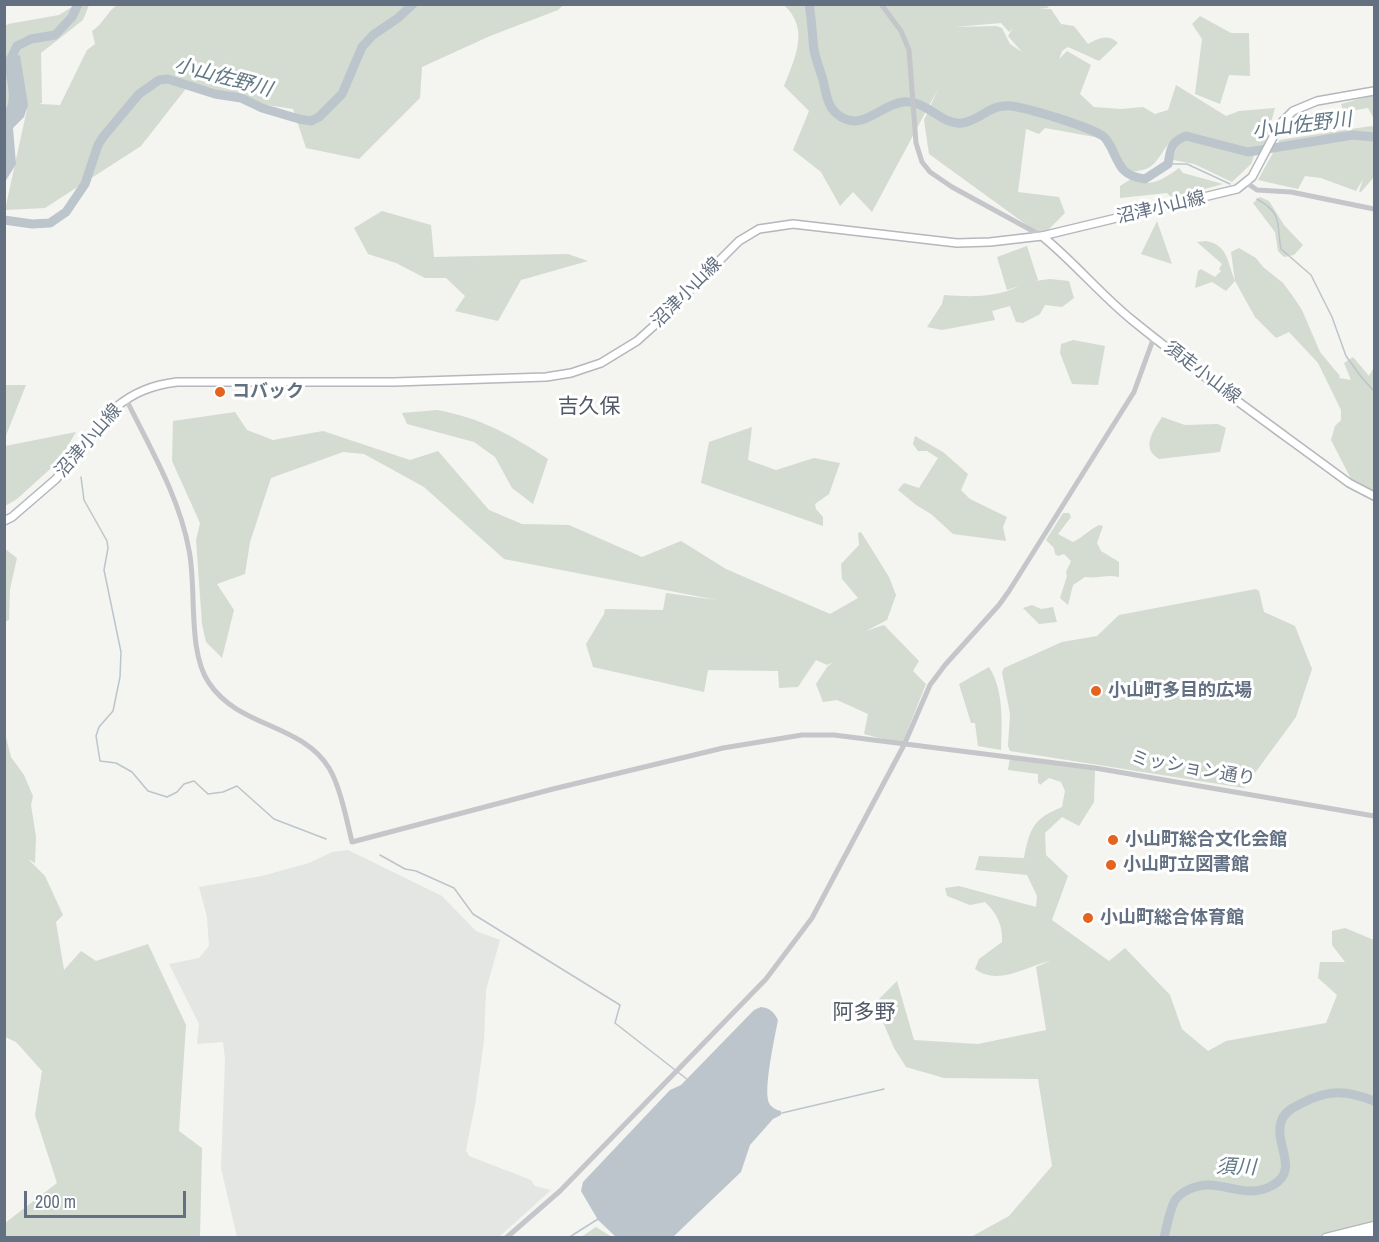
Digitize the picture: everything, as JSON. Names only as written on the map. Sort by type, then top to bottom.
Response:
[{"type":"highway","points":[[1326,1238],[1374,1226]]},
{"type":"highway","points":[[1347,1238],[1374,1233]]},
{"type":"main road","points":[[1247,183],[1260,165],[1273,137],[1286,117],[1301,106],[1374,91]]},
{"type":"main road","name":"沼津小山線","points":[[4,521],[20,511],[56,479],[116,408],[126,399],[152,386],[177,382],[423,381],[546,376],[588,368],[617,355],[657,323],[739,241],[759,229],[792,224],[844,232],[957,243],[990,243],[1042,236],[1224,194],[1247,183]]},
{"type":"main road","name":"須走小山線","points":[[1042,236],[1065,254],[1116,306],[1154,337],[1349,483],[1374,496]]},
{"type":"street","points":[[880,4],[906,40],[911,68],[916,143],[922,162],[930,172],[1042,236]]},
{"type":"street","points":[[1247,183],[1257,190],[1277,189],[1374,209]]},
{"type":"street","points":[[506,1238],[560,1191],[766,979],[812,918],[904,744],[934,680],[945,664],[999,605],[1134,392],[1154,337]]},
{"type":"street","name":"ミッション通り","points":[[126,399],[172,491],[181,515],[191,563],[198,655],[206,678],[222,699],[240,712],[292,735],[316,752],[336,781],[351,842],[553,789],[744,743],[802,735],[834,735],[1095,768],[1374,816]]},
{"type":"shaded area","points":[[1045,4],[1049,8],[1039,9],[1051,9],[1061,24],[1074,26],[1088,44],[1107,38],[1118,43],[1099,61],[1068,47],[1062,51],[1059,59],[1067,51],[1091,65],[1080,94],[1094,107],[1121,109],[1143,107],[1155,114],[1168,110],[1176,85],[1226,116],[1239,111],[1275,108],[1264,147],[1248,150],[1234,149],[1194,136],[1182,135],[1168,144],[1150,167],[1132,172],[1120,165],[1106,139],[1045,128],[1039,134],[1026,129],[1018,192],[1059,197],[1065,213],[1042,236],[929,154],[924,120],[938,89],[872,212],[853,192],[840,206],[821,172],[793,150],[809,111],[784,86],[796,54],[798,34],[797,24],[784,5]],"holes":[[[1001,23],[1009,32],[1013,28],[1008,36],[1022,52],[1010,44],[1002,28],[996,26],[955,27]]]},
{"type":"shaded area","points":[[75,5],[89,5],[83,20],[41,53],[42,103],[39,104],[60,105],[87,50],[95,44],[92,31],[117,5],[563,5],[558,10],[490,36],[422,67],[420,98],[359,159],[306,148],[293,109],[248,102],[188,86],[141,146],[45,208],[5,210],[27,109],[5,117],[4,27],[8,24],[59,15]]},
{"type":"shaded area","points":[[1200,16],[1231,33],[1249,33],[1250,76],[1229,75],[1220,104],[1195,94],[1202,39],[1192,24]]},
{"type":"shaded area","points":[[20,55],[28,105],[24,117],[13,128],[16,164],[5,182],[5,111],[9,92],[5,64],[6,57]]},
{"type":"shaded area","points":[[1374,95],[1374,119],[1368,108],[1344,112],[1341,104]]},
{"type":"shaded area","points":[[1374,127],[1374,177],[1361,192],[1359,192],[1363,179],[1356,191],[1321,178],[1305,176],[1298,189],[1258,180],[1274,151],[1285,149],[1278,149],[1279,140]]},
{"type":"shaded area","points":[[1191,137],[1242,154],[1255,153],[1251,164],[1232,182],[1194,164],[1173,160],[1178,143]]},
{"type":"shaded area","points":[[1179,168],[1183,173],[1223,184],[1172,198],[1167,193],[1120,198],[1120,186],[1131,179],[1150,183],[1162,179]]},
{"type":"shaded area","points":[[1260,197],[1269,201],[1284,225],[1303,245],[1294,255],[1284,257],[1278,251],[1275,232],[1253,203]]},
{"type":"shaded area","points":[[382,211],[431,225],[434,257],[568,254],[588,261],[521,280],[498,321],[455,311],[465,296],[446,278],[425,278],[396,263],[368,254],[354,228]]},
{"type":"shaded area","points":[[1157,221],[1172,264],[1141,254]]},
{"type":"shaded area","points":[[1206,241],[1219,246],[1226,255],[1235,281],[1226,291],[1212,282],[1195,288],[1198,271],[1201,269],[1215,277],[1221,271],[1219,269],[1222,264],[1197,242]]},
{"type":"shaded area","points":[[1027,246],[1038,280],[1035,281],[1050,279],[1069,281],[1074,298],[1062,307],[1045,305],[1040,314],[1023,323],[1016,322],[1010,306],[992,311],[995,320],[942,330],[927,327],[942,304],[944,295],[992,295],[1010,290],[1019,286],[1007,290],[997,257]]},
{"type":"shaded area","points":[[1239,248],[1256,258],[1263,267],[1283,283],[1302,310],[1320,352],[1340,376],[1339,378],[1351,380],[1344,363],[1353,357],[1369,376],[1374,367],[1374,493],[1351,479],[1331,440],[1335,426],[1341,420],[1341,410],[1318,363],[1289,332],[1276,338],[1255,317],[1235,281],[1231,252]]},
{"type":"shaded area","points":[[1073,340],[1105,346],[1098,385],[1072,384],[1060,353],[1061,344]]},
{"type":"shaded area","points":[[4,385],[26,385],[5,438]]},
{"type":"shaded area","points":[[437,410],[467,417],[495,428],[548,459],[533,504],[512,488],[495,457],[474,442],[407,424],[402,413]]},
{"type":"shaded area","points":[[235,412],[247,430],[273,440],[323,431],[410,460],[438,451],[489,510],[522,524],[569,525],[642,557],[681,541],[726,569],[830,614],[858,598],[842,579],[841,564],[859,545],[858,533],[861,532],[889,577],[896,595],[887,620],[866,631],[884,625],[919,661],[913,671],[926,684],[902,744],[864,734],[868,714],[837,700],[823,702],[816,684],[833,662],[827,665],[816,660],[798,687],[779,688],[778,671],[708,670],[704,692],[593,667],[586,644],[605,609],[663,610],[666,593],[717,600],[504,559],[424,487],[364,454],[343,452],[271,478],[250,542],[245,574],[217,584],[234,610],[222,658],[206,642],[202,624],[196,540],[200,523],[172,461],[173,421]]},
{"type":"shaded area","points":[[1162,417],[1185,425],[1218,424],[1226,428],[1220,452],[1159,459],[1153,455],[1149,444]]},
{"type":"shaded area","points":[[752,427],[748,460],[776,470],[814,458],[840,463],[829,494],[815,504],[823,517],[823,526],[701,483],[709,442]]},
{"type":"shaded area","points":[[76,432],[59,461],[17,499],[5,506],[5,446]]},
{"type":"shaded area","points":[[915,436],[943,452],[968,474],[961,490],[970,499],[1007,517],[1003,527],[1006,541],[953,534],[931,514],[898,490],[904,483],[919,488],[938,458],[927,451],[918,451],[913,444]]},
{"type":"shaded area","points":[[1063,513],[1069,513],[1071,517],[1058,534],[1073,542],[1099,525],[1103,526],[1097,543],[1101,551],[1119,562],[1119,577],[1085,577],[1073,585],[1068,605],[1060,598],[1071,561],[1064,554],[1058,556],[1055,554],[1054,548],[1046,540]]},
{"type":"shaded area","points":[[4,548],[17,558],[10,589],[9,620],[5,622]]},
{"type":"shaded area","points":[[1256,589],[1259,591],[1264,612],[1295,626],[1312,669],[1296,717],[1244,788],[1010,751],[1008,746],[1010,714],[1002,672],[1004,668],[1062,642],[1097,636],[1119,615]]},
{"type":"shaded area","points":[[1032,605],[1041,609],[1053,607],[1057,622],[1039,624],[1023,608]]},
{"type":"shaded area","points":[[989,667],[1000,697],[1001,750],[978,746],[975,723],[971,723],[959,684]]},
{"type":"shaded area","points":[[5,733],[11,757],[24,775],[33,796],[31,805],[36,837],[35,863],[28,859],[45,876],[63,915],[56,922],[64,970],[81,951],[96,961],[148,944],[186,1025],[179,1131],[202,1148],[200,1237],[5,1237],[5,1223],[57,1183],[35,1115],[42,1071],[16,1042],[5,1037]]},
{"type":"shaded area","points":[[1010,758],[1095,770],[1094,802],[1079,826],[1062,817],[1045,833],[1046,855],[1068,876],[1052,920],[1109,961],[1125,948],[1170,995],[1182,1029],[1208,1051],[1226,1041],[1326,1023],[1337,995],[1318,978],[1320,962],[1345,962],[1332,945],[1332,931],[1345,928],[1374,940],[1374,1237],[971,1237],[1009,1216],[1052,1166],[1038,1079],[944,1078],[906,1067],[894,1048],[875,1003],[897,981],[914,1040],[978,1044],[1046,1030],[1036,967],[1050,961],[1002,976],[984,974],[975,969],[979,959],[1002,942],[998,920],[985,902],[970,905],[947,896],[945,888],[959,886],[1036,907],[1037,896],[1027,875],[975,870],[979,856],[1024,858],[1028,839],[1034,826],[1052,811],[1062,807],[1065,791],[1061,782],[1049,778],[1040,785],[1038,774],[1008,770]]},
{"type":"shaded area","points":[[348,850],[442,896],[476,931],[500,940],[486,990],[484,1041],[466,1150],[469,1156],[531,1180],[535,1186],[551,1190],[499,1237],[237,1237],[221,1168],[225,1060],[223,1042],[197,1044],[199,1024],[169,964],[199,958],[209,946],[207,917],[199,887],[262,876],[309,863],[332,852]]},
{"type":"shaded area","points":[[761,1007],[771,1011],[778,1020],[767,1087],[770,1104],[781,1111],[781,1115],[773,1119],[750,1145],[741,1172],[673,1237],[616,1237],[598,1220],[581,1191],[583,1182],[670,1090],[681,1085],[754,1010]]},
{"type":"shaded area","points":[[596,1227],[612,1237],[581,1237]]},
{"type":"waterway","points":[[7,66],[17,46],[31,39],[55,35],[72,17],[78,4]]},
{"type":"waterway","name":"小山佐野川","points":[[4,220],[32,224],[50,223],[66,212],[85,184],[98,145],[103,137],[139,94],[159,80],[168,79],[215,94],[241,98],[262,108],[299,119],[311,121],[319,117],[342,94],[362,47],[373,35],[398,18],[413,4]]},
{"type":"waterway","name":"小山佐野川","points":[[809,4],[814,50],[827,98],[837,114],[854,121],[870,117],[894,104],[903,102],[919,104],[955,123],[975,119],[998,107],[1012,106],[1059,118],[1103,136],[1123,169],[1137,178],[1145,179],[1168,164],[1174,144],[1186,136],[1248,152],[1353,135],[1374,137]]},
{"type":"waterway","points":[[1168,164],[1187,164],[1230,184]]},
{"type":"waterway","points":[[1257,199],[1266,204],[1275,215],[1281,249],[1311,275],[1332,317],[1346,356],[1374,391]]},
{"type":"waterway","points":[[81,477],[84,500],[107,541],[104,570],[121,652],[120,677],[113,711],[99,727],[96,736],[100,761],[116,763],[132,772],[148,791],[167,797],[177,792],[184,784],[194,781],[208,794],[223,792],[237,786],[274,819],[326,839]]},
{"type":"waterway","points":[[380,855],[405,869],[416,871],[454,888],[473,914],[620,1005],[615,1023],[688,1080]]},
{"type":"waterway","points":[[782,1113],[884,1089]]},
{"type":"waterway","name":"須川","points":[[1164,1238],[1174,1202],[1190,1189],[1210,1185],[1257,1191],[1281,1179],[1286,1164],[1280,1130],[1282,1119],[1291,1109],[1310,1099],[1337,1093],[1346,1093],[1374,1101]]},
{"type":"waterway","points":[[568,1238],[598,1219]]},
{"type":"place","name":"コバック","points":[[220,392]]},
{"type":"place","name":"小山町多目的広場","points":[[1096,691]]},
{"type":"place","name":"小山町総合文化会館","points":[[1113,840]]},
{"type":"place","name":"小山町立図書館","points":[[1111,865]]},
{"type":"place","name":"小山町総合体育館","points":[[1088,918]]},
{"type":"district","name":"吉久保","points":[[589,407]]},
{"type":"district","name":"阿多野","points":[[864,1013]]}]
